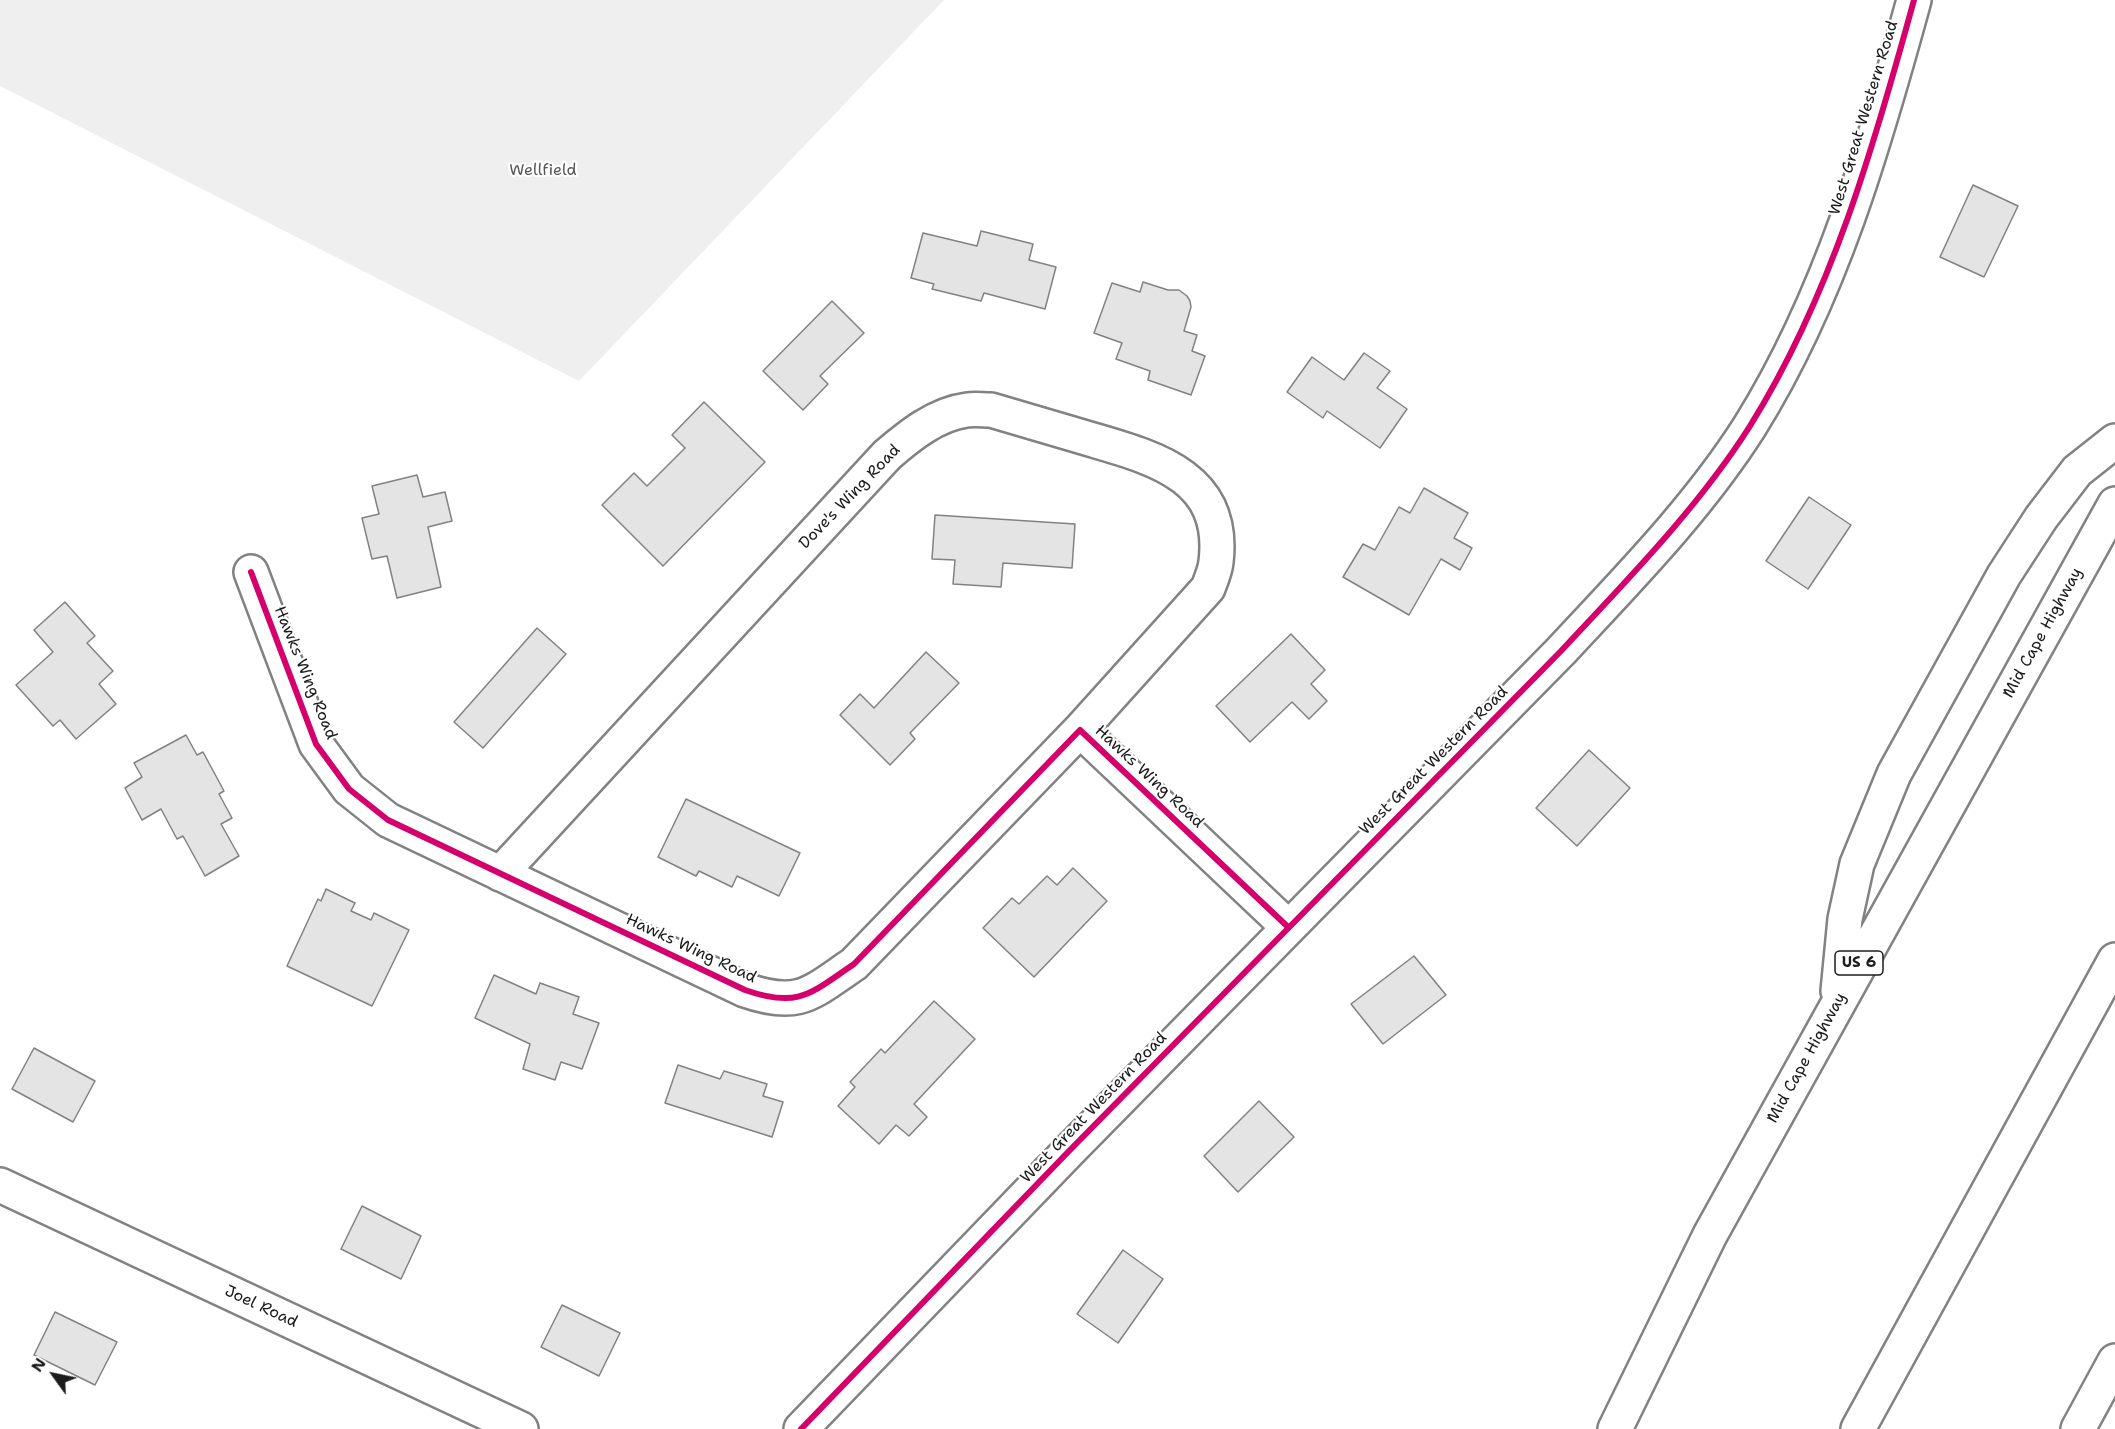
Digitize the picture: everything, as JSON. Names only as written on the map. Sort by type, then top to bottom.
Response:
[{"type":"main road","name":"West Great Western Road","points":[[801,1429],[1288,927],[1478,736],[1624,583],[1707,486],[1749,426],[1784,367],[1821,287],[1869,156],[1914,0]]},
{"type":"main road","name":"Dove's Wing Road","points":[[500,874],[887,455],[910,435],[942,417],[966,410],[991,410],[1139,454],[1182,475],[1199,492],[1211,509],[1216,533],[1216,563],[1208,588],[1080,730]]},
{"type":"main road","points":[[1837,1003],[1845,920],[1857,864],[1894,774],[2004,575],[2041,518],[2077,471],[2115,441]]},
{"type":"main road","name":"Mid Cape Highway","points":[[1615,1429],[1710,1235],[2115,504]]},
{"type":"main road","name":"Hawks Wing Road","points":[[251,572],[316,744],[349,789],[388,820],[766,998],[788,1000],[810,993],[854,964],[1080,730],[1288,927]]},
{"type":"main road","points":[[1858,1429],[2115,960]]},
{"type":"main road","name":"Joel Road","points":[[0,1185],[521,1429]]},
{"type":"main road","points":[[2078,1429],[2115,1361]]},
{"type":"green space","name":"Wellfield","points":[[0,0],[944,0],[579,381],[0,86]]},
{"type":"building","points":[[1973,185],[2018,206],[1984,277],[1940,257]]},
{"type":"building","points":[[981,231],[1033,244],[1029,260],[1056,267],[1045,309],[984,293],[981,301],[932,289],[934,284],[911,278],[923,233],[977,246]]},
{"type":"building","points":[[1143,282],[1168,290],[1179,290],[1190,301],[1191,307],[1184,331],[1197,335],[1192,351],[1205,356],[1191,395],[1148,380],[1150,371],[1116,359],[1122,343],[1094,333],[1112,283],[1140,292]]},
{"type":"building","points":[[832,301],[864,333],[820,376],[828,384],[803,410],[763,371]]},
{"type":"building","points":[[1364,353],[1390,371],[1377,388],[1407,409],[1380,448],[1327,411],[1323,418],[1287,392],[1312,357],[1344,380]]},
{"type":"building","points":[[704,402],[765,462],[663,566],[602,505],[634,473],[647,486],[685,448],[672,435]]},
{"type":"building","points":[[417,475],[423,497],[445,492],[452,521],[428,527],[441,587],[397,598],[387,556],[372,559],[362,518],[379,514],[372,486]]},
{"type":"building","points":[[1424,488],[1468,513],[1454,538],[1472,548],[1460,570],[1441,559],[1409,615],[1343,577],[1363,544],[1375,550],[1399,507],[1410,513]]},
{"type":"building","points":[[1809,497],[1851,525],[1808,589],[1766,561]]},
{"type":"building","points":[[935,515],[1075,524],[1072,568],[1003,563],[1001,587],[953,584],[955,560],[932,559]]},
{"type":"building","points":[[65,602],[95,636],[87,643],[113,671],[99,684],[116,704],[76,739],[60,720],[53,726],[16,685],[53,652],[34,630]]},
{"type":"building","points":[[537,628],[566,654],[483,748],[454,722]]},
{"type":"building","points":[[1291,634],[1325,670],[1311,684],[1327,701],[1309,719],[1292,702],[1250,742],[1216,706]]},
{"type":"building","points":[[926,652],[959,683],[910,733],[915,739],[890,765],[840,715],[860,694],[874,708]]},
{"type":"building","points":[[186,735],[197,755],[203,752],[224,791],[219,794],[232,818],[221,824],[239,856],[205,876],[183,836],[177,839],[161,809],[142,820],[125,788],[142,777],[134,763]]},
{"type":"building","points":[[1589,750],[1630,788],[1577,846],[1536,808]]},
{"type":"building","points":[[686,799],[800,853],[779,896],[737,876],[732,887],[699,871],[696,876],[658,857]]},
{"type":"building","points":[[1073,868],[1107,901],[1034,977],[983,928],[1012,898],[1019,904],[1047,876],[1057,885]]},
{"type":"building","points":[[326,889],[355,903],[351,911],[371,920],[374,913],[409,930],[372,1006],[287,966],[318,899],[321,901]]},
{"type":"building","points":[[1414,956],[1446,995],[1383,1044],[1351,1004]]},
{"type":"building","points":[[494,975],[536,994],[540,983],[579,997],[573,1014],[599,1023],[582,1069],[561,1062],[555,1080],[523,1069],[530,1044],[475,1018]]},
{"type":"building","points":[[934,1001],[975,1039],[914,1104],[927,1117],[909,1136],[896,1125],[879,1144],[838,1106],[855,1087],[850,1082],[881,1049],[885,1053]]},
{"type":"building","points":[[34,1048],[95,1081],[73,1122],[12,1089]]},
{"type":"building","points":[[678,1065],[720,1079],[724,1071],[767,1084],[763,1096],[783,1102],[772,1137],[665,1103]]},
{"type":"building","points":[[1259,1101],[1294,1137],[1238,1192],[1204,1156]]},
{"type":"building","points":[[362,1206],[421,1236],[401,1279],[341,1249]]},
{"type":"building","points":[[1123,1250],[1163,1279],[1118,1343],[1077,1314]]},
{"type":"building","points":[[562,1305],[620,1333],[599,1376],[541,1347]]},
{"type":"building","points":[[55,1312],[117,1342],[95,1385],[34,1355]]},
{"type":"cycle path","points":[[801,1429],[1069,1151],[1561,651],[1661,543],[1708,486],[1750,426],[1779,376],[1827,273],[1866,165],[1914,0]]},
{"type":"cycle path","points":[[251,572],[316,744],[349,789],[388,820],[745,990],[763,996],[792,998],[815,990],[854,964],[1080,730],[1288,927]]}]
